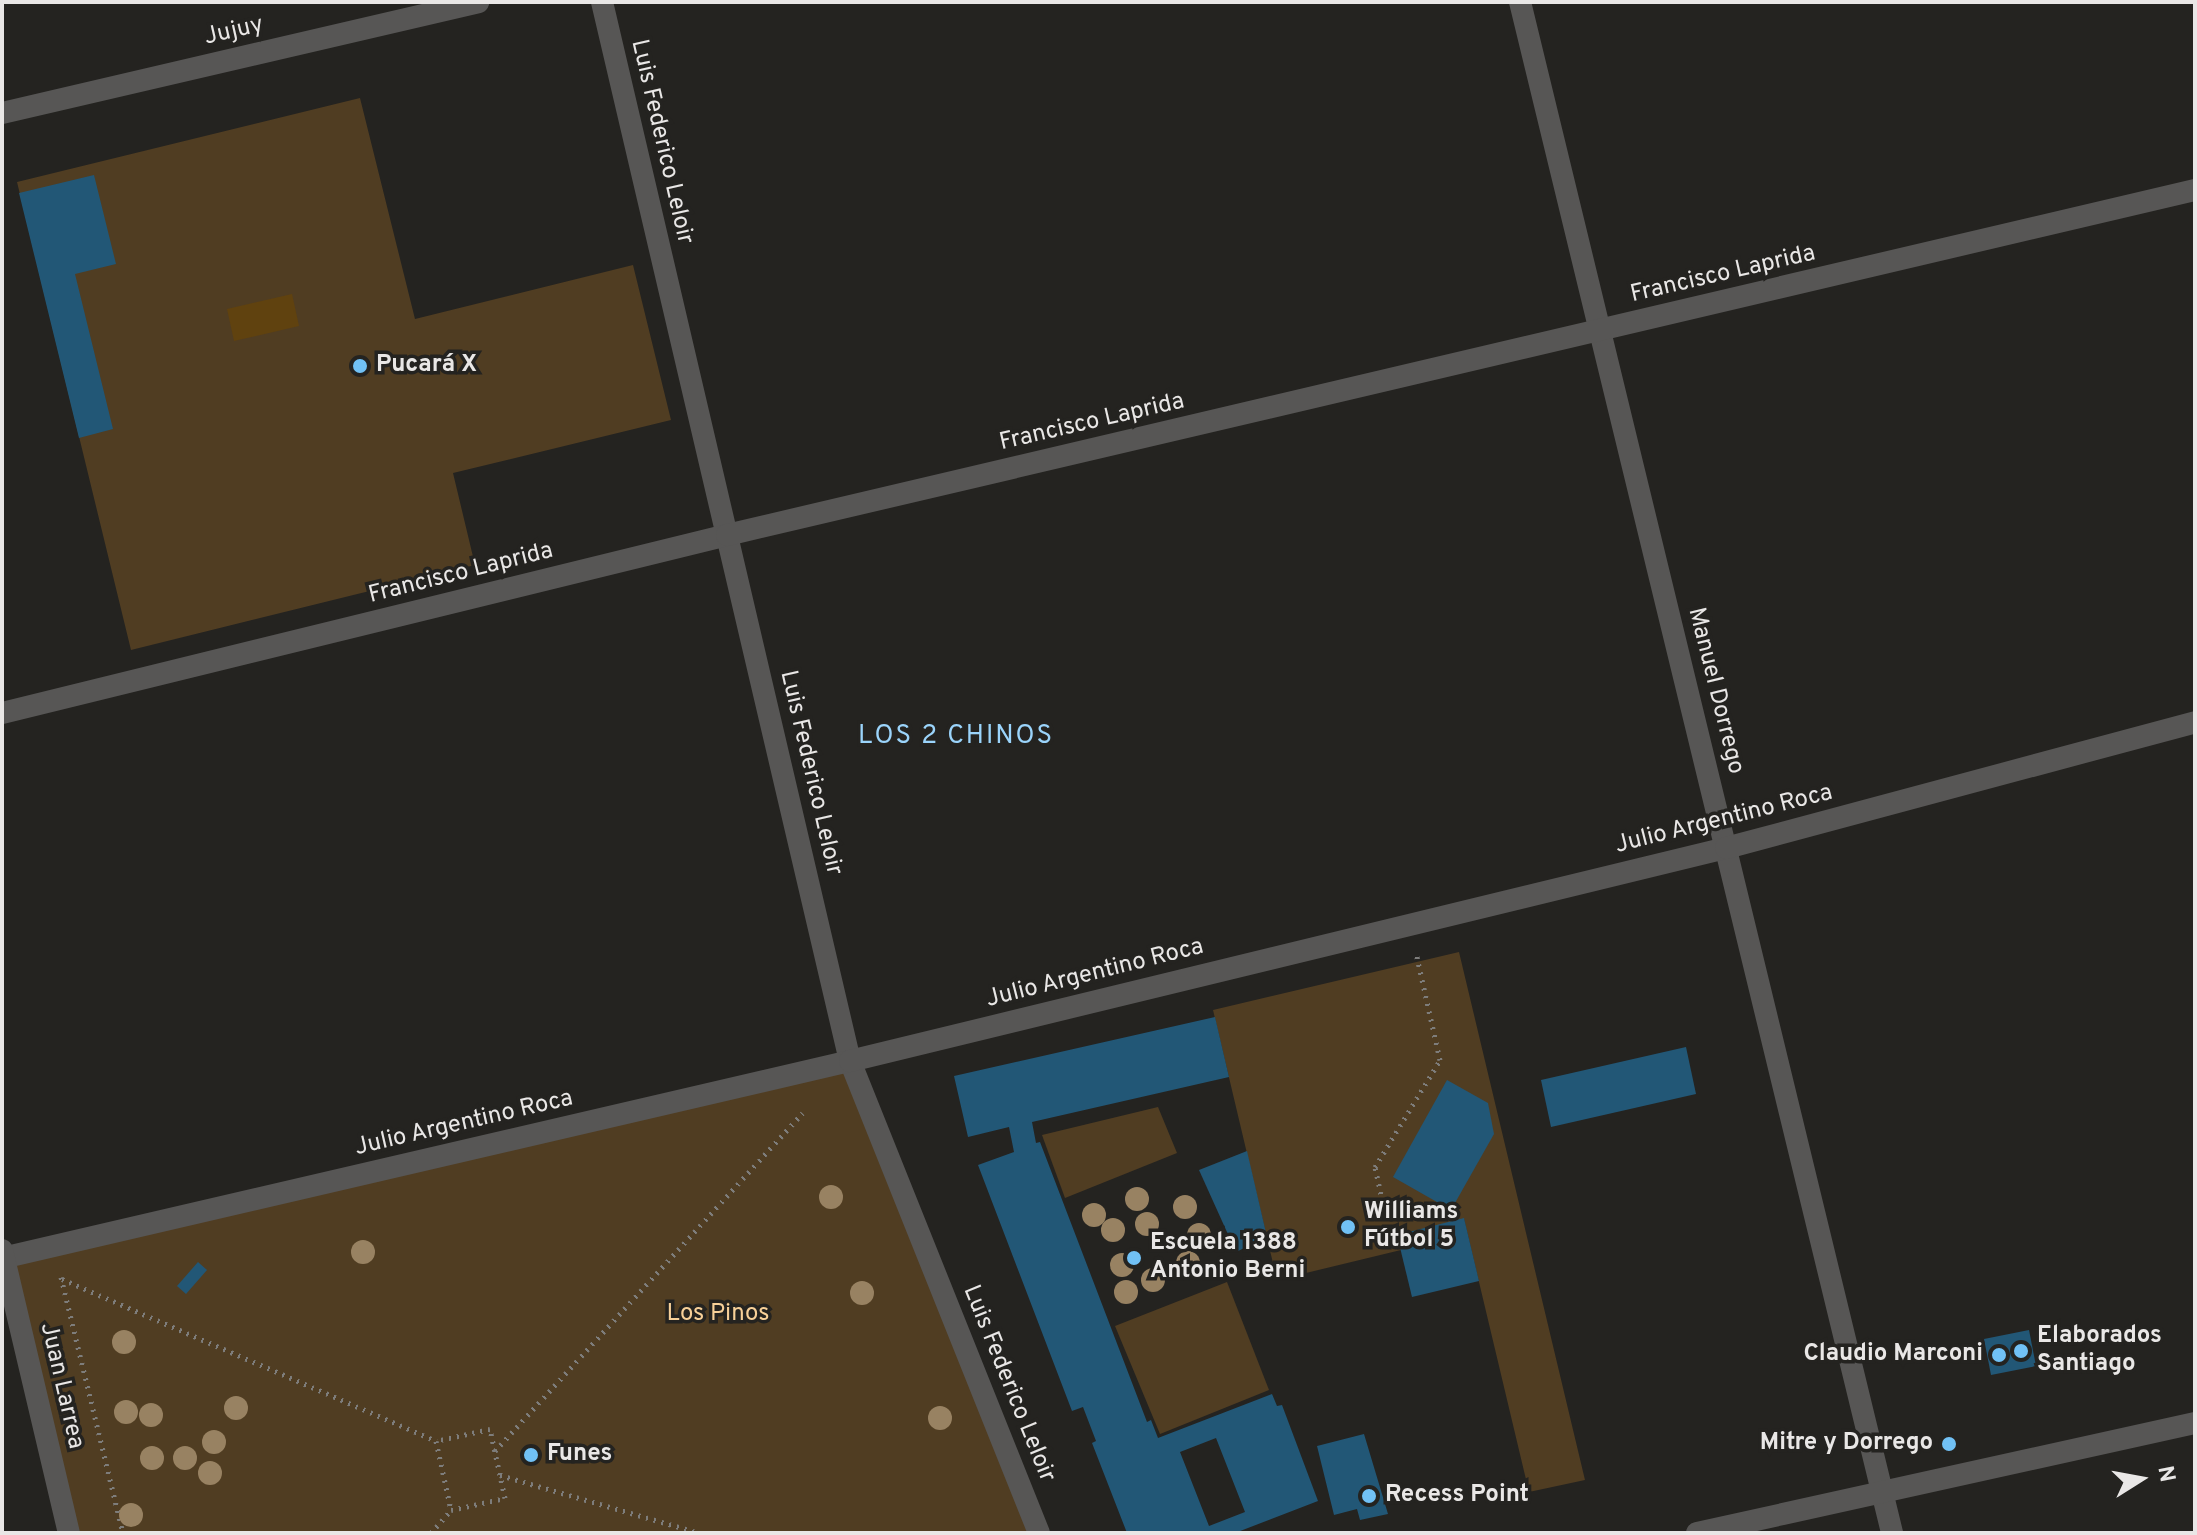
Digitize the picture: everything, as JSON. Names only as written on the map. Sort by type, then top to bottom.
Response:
[{"type":"street","name":"Jujuy","points":[[2,113],[478,2]]},
{"type":"street","name":"Luis Federico Leloir","points":[[602,2],[850,1061],[1039,1533]]},
{"type":"street","name":"Manuel Dorrego","points":[[1520,2],[1892,1533]]},
{"type":"street","name":"Francisco Laprida","points":[[2,713],[727,535],[2195,190]]},
{"type":"street","name":"Julio Argentino Roca","points":[[3,1256],[850,1061],[1726,848],[2195,722]]},
{"type":"street","name":"Juan Larrea","points":[[3,1256],[69,1533]]},
{"type":"street","points":[[1697,1533],[2195,1423]]},
{"type":"path","points":[[1386,1217],[1375,1167],[1440,1060],[1409,925]]},
{"type":"path","points":[[495,1451],[803,1113]]},
{"type":"path","points":[[123,1533],[62,1279],[436,1441],[490,1429],[505,1498],[451,1510],[431,1533]]},
{"type":"path","points":[[436,1441],[451,1510]]},
{"type":"path","points":[[500,1475],[700,1533]]},
{"type":"green space","name":"Pucará X","points":[[360,98],[415,319],[633,265],[671,420],[453,473],[475,565],[131,650],[17,182]]},
{"type":"green space","name":"Williams Fútbol 5","points":[[1459,952],[1585,1480],[1529,1492],[1464,1219],[1398,1235],[1401,1250],[1277,1280],[1213,1010]]},
{"type":"green space","name":"Los Pinos","points":[[850,1061],[1039,1533],[69,1533],[4,1258]]},
{"type":"green space","points":[[1158,1107],[1177,1153],[1065,1198],[1042,1135]]},
{"type":"green space","points":[[1227,1282],[1269,1390],[1160,1434],[1115,1326]]},
{"type":"shaded area","points":[[292,294],[299,326],[234,341],[227,309]]},
{"type":"building","points":[[94,175],[116,264],[75,274],[113,429],[79,438],[19,193]]},
{"type":"building","points":[[1215,1017],[1229,1077],[1032,1122],[1036,1143],[1040,1142],[1147,1422],[1151,1420],[1158,1438],[1272,1394],[1277,1406],[1282,1405],[1318,1501],[1235,1533],[1127,1533],[1092,1443],[1096,1441],[1083,1407],[1072,1411],[978,1165],[1014,1152],[1009,1127],[968,1137],[954,1076]],"holes":[[[1216,1438],[1245,1512],[1209,1526],[1180,1452]]]},
{"type":"building","points":[[1686,1047],[1696,1094],[1551,1127],[1541,1080]]},
{"type":"building","points":[[1447,1080],[1488,1103],[1494,1134],[1451,1210],[1393,1177]]},
{"type":"building","points":[[1247,1151],[1267,1237],[1236,1252],[1199,1170]]},
{"type":"building","points":[[1464,1218],[1479,1281],[1412,1297],[1397,1235]]},
{"type":"building","points":[[198,1262],[207,1270],[186,1294],[177,1286]]},
{"type":"building","points":[[2029,1330],[2036,1366],[1991,1375],[1984,1339]]},
{"type":"building","points":[[1364,1434],[1388,1514],[1360,1520],[1357,1509],[1334,1515],[1317,1446]]},
{"type":"place","name":"Pucará X","points":[[360,366]]},
{"type":"place","name":"Williams Fútbol 5","points":[[1348,1227]]},
{"type":"place","name":"Escuela 1388 Antonio Berni","points":[[1134,1258]]},
{"type":"place","name":"Elaborados Santiago","points":[[2021,1351]]},
{"type":"place","name":"Claudio Marconi","points":[[1999,1355]]},
{"type":"place","name":"Mitre y Dorrego","points":[[1949,1444]]},
{"type":"place","name":"Funes","points":[[531,1455]]},
{"type":"place","name":"Recess Point","points":[[1369,1496]]},
{"type":"district","name":"LOS 2 CHINOS","points":[[956,737]]}]
